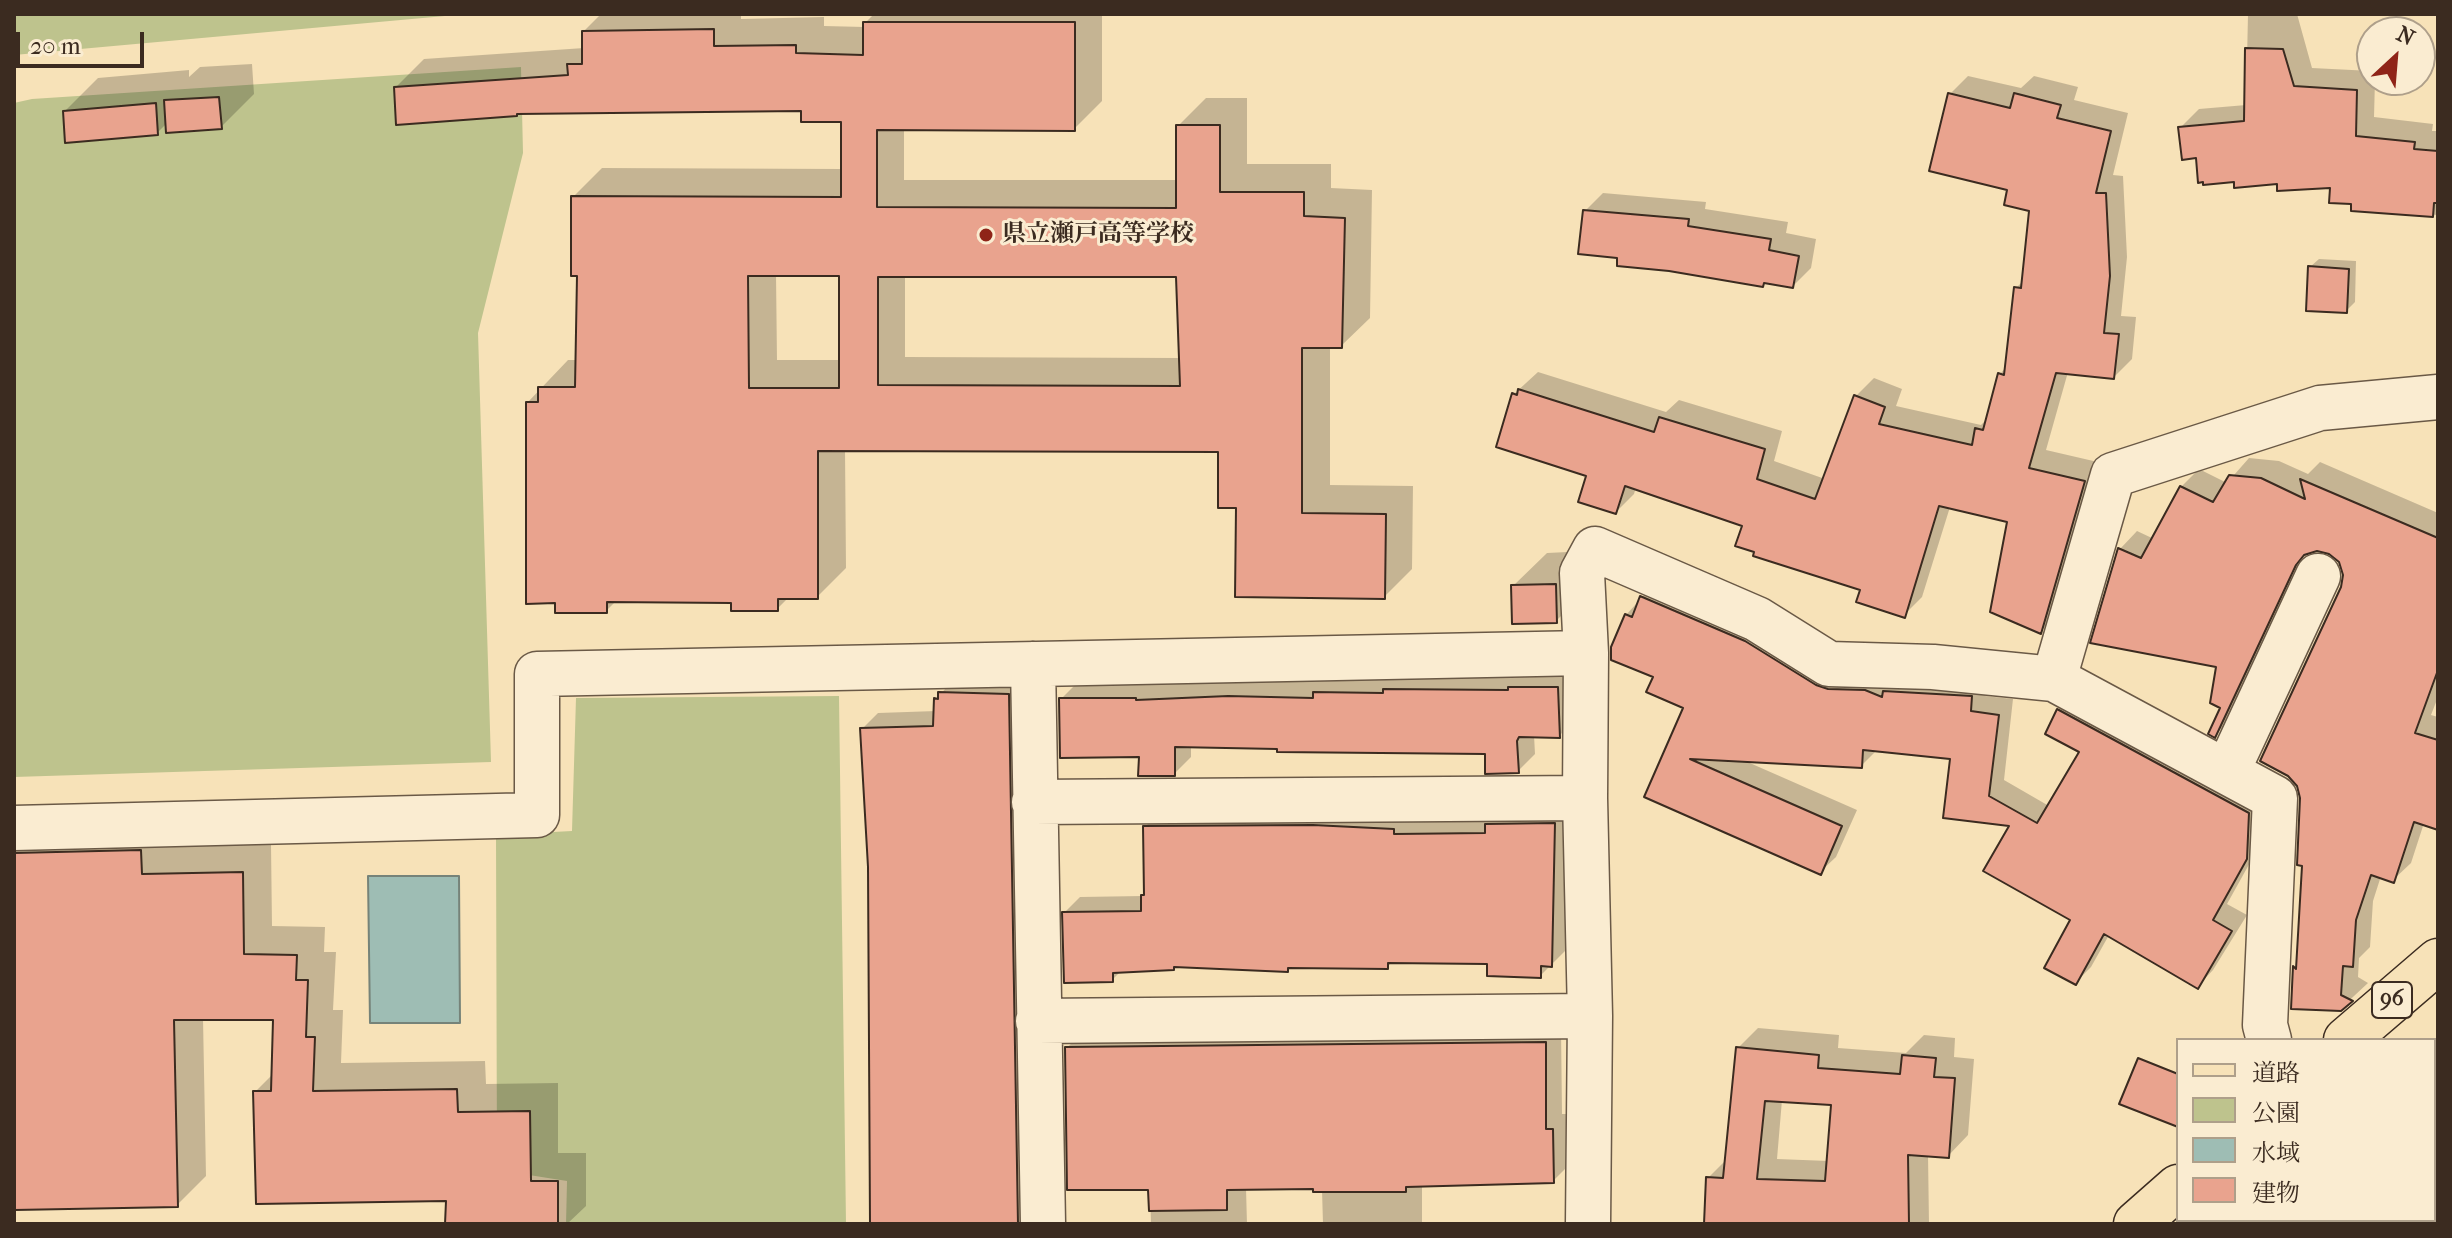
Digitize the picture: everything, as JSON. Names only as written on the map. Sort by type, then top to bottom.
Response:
[{"type":"main road","name":"96","points":[[2348,1038],[2438,961]]},
{"type":"main road","points":[[2136,1224],[2176,1189]]},
{"type":"street","points":[[2054,679],[2113,475],[2320,408],[2438,397]]},
{"type":"street","points":[[1588,1224],[1590,1016],[1585,798],[1586,653],[1582,573],[1595,549],[1757,619],[1829,664],[1933,667],[2054,679],[2275,798],[2265,1025],[2268,1038]]},
{"type":"street","points":[[2227,772],[2318,576]]},
{"type":"street","points":[[14,828],[537,815],[537,674],[1586,653]]},
{"type":"street","points":[[1033,664],[1043,1224]]},
{"type":"street","points":[[1034,802],[1585,798]]},
{"type":"street","points":[[1038,1021],[1590,1016]]},
{"type":"street","points":[[2417,1224],[2438,1222]]},
{"type":"green space","points":[[14,14],[467,14],[14,55]]},
{"type":"green space","points":[[521,67],[523,153],[478,333],[491,762],[14,777],[14,103],[32,99]]},
{"type":"green space","points":[[839,696],[846,1224],[566,1224],[567,1181],[497,1170],[496,835],[572,831],[576,698]]},
{"type":"water","points":[[368,876],[459,876],[460,1023],[370,1023]]},
{"type":"building","points":[[863,22],[1075,22],[1075,131],[877,130],[877,207],[1176,208],[1176,125],[1220,125],[1220,192],[1304,192],[1304,216],[1345,218],[1342,348],[1302,348],[1302,513],[1386,514],[1385,599],[1235,597],[1236,508],[1218,508],[1218,452],[818,451],[818,599],[778,599],[778,611],[731,611],[731,603],[607,602],[607,613],[555,613],[555,603],[526,604],[526,402],[538,402],[538,387],[575,387],[577,276],[571,276],[571,196],[841,197],[841,122],[801,122],[801,111],[517,114],[396,125],[394,87],[568,75],[567,64],[582,64],[582,31],[714,29],[714,46],[796,45],[796,53],[863,55]],"holes":[[[748,276],[839,276],[839,388],[749,388]],[[878,277],[1176,277],[1180,386],[878,385]]]},
{"type":"building","points":[[2245,48],[2283,49],[2294,86],[2356,90],[2356,136],[2415,142],[2414,149],[2438,151],[2438,203],[2434,203],[2433,217],[2351,211],[2351,204],[2329,203],[2330,188],[2277,191],[2277,184],[2234,188],[2234,182],[2198,183],[2196,158],[2182,160],[2178,127],[2244,121]]},
{"type":"building","points":[[1948,93],[2010,108],[2014,93],[2061,105],[2057,118],[2111,131],[2096,193],[2106,193],[2110,276],[2104,333],[2119,334],[2114,379],[2056,373],[2029,468],[2085,481],[2041,634],[1990,612],[2007,522],[1939,506],[1905,618],[1856,602],[1860,590],[1753,556],[1754,552],[1735,546],[1742,526],[1625,486],[1616,514],[1578,502],[1586,476],[1496,447],[1512,393],[1517,395],[1518,389],[1654,432],[1659,417],[1765,449],[1757,479],[1815,499],[1854,395],[1885,407],[1879,424],[1972,445],[1975,428],[1983,430],[1998,373],[2004,375],[2014,287],[2021,288],[2029,211],[2004,205],[2007,190],[1929,171]]},
{"type":"building","points":[[219,97],[222,129],[166,133],[164,100]]},
{"type":"building","points":[[156,103],[158,135],[65,143],[63,111]]},
{"type":"building","points":[[1583,210],[1689,219],[1688,226],[1771,239],[1769,250],[1799,256],[1793,288],[1764,283],[1763,287],[1669,271],[1617,266],[1617,258],[1578,254]]},
{"type":"building","points":[[2308,266],[2349,269],[2347,313],[2306,311]]},
{"type":"building","points":[[2229,475],[2261,478],[2305,499],[2300,479],[2438,538],[2438,670],[2415,733],[2438,740],[2438,830],[2414,822],[2394,883],[2371,875],[2356,920],[2353,967],[2343,966],[2341,995],[2353,1001],[2341,1011],[2291,1009],[2302,866],[2297,865],[2300,798],[2297,786],[2288,776],[2260,761],[2341,587],[2343,575],[2339,562],[2329,554],[2317,551],[2304,555],[2296,565],[2215,738],[2208,734],[2220,708],[2210,703],[2216,667],[2090,643],[2118,548],[2141,558],[2180,486],[2213,502]]},
{"type":"building","points":[[1556,584],[1557,623],[1512,624],[1511,585]]},
{"type":"building","points":[[1640,596],[1745,641],[1816,685],[1828,689],[1865,690],[1882,697],[1883,691],[1972,696],[1971,711],[1999,715],[1989,796],[2037,823],[2079,752],[2045,734],[2057,709],[2249,813],[2247,859],[2213,920],[2232,931],[2198,989],[2104,934],[2076,985],[2044,968],[2070,920],[1983,871],[2009,826],[1943,818],[1950,759],[1863,750],[1862,768],[1690,759],[1842,826],[1821,875],[1644,797],[1683,708],[1646,692],[1653,677],[1611,660],[1611,647],[1625,614],[1632,617]]},
{"type":"building","points":[[1508,687],[1558,687],[1560,738],[1519,737],[1519,773],[1485,774],[1485,754],[1277,752],[1277,749],[1175,747],[1175,776],[1138,776],[1139,757],[1060,758],[1059,698],[1313,698],[1313,692],[1508,690]]},
{"type":"building","points":[[938,692],[1009,694],[1018,1224],[870,1224],[868,867],[860,728],[933,726],[934,698],[938,699]]},
{"type":"building","points":[[1555,823],[1552,967],[1541,966],[1541,978],[1487,976],[1487,964],[1388,963],[1388,969],[1288,968],[1288,972],[1174,967],[1174,970],[1113,973],[1113,982],[1064,983],[1062,912],[1141,911],[1141,895],[1144,895],[1143,826],[1313,825],[1394,829],[1394,834],[1485,833],[1485,824]]},
{"type":"building","points":[[141,850],[142,874],[243,872],[244,954],[297,955],[296,980],[308,980],[306,1037],[315,1037],[313,1091],[457,1089],[458,1112],[530,1111],[531,1181],[558,1181],[558,1224],[445,1224],[446,1201],[256,1204],[253,1091],[271,1091],[273,1020],[174,1020],[178,1207],[14,1210],[14,853]]},
{"type":"building","points":[[1546,1042],[1546,1129],[1553,1129],[1554,1183],[1406,1187],[1406,1192],[1227,1190],[1227,1210],[1149,1211],[1148,1190],[1067,1190],[1065,1047]]},
{"type":"building","points":[[1736,1047],[1819,1055],[1818,1068],[1900,1074],[1902,1055],[1936,1058],[1934,1077],[1955,1078],[1949,1158],[1908,1155],[1909,1224],[1704,1224],[1706,1177],[1723,1178]],"holes":[[[1765,1101],[1831,1105],[1825,1181],[1757,1179]]]},
{"type":"building","points":[[2138,1058],[2176,1073],[2176,1126],[2119,1104]]},
{"type":"place","name":"県立瀬戸高等学校","points":[[986,235]]}]
